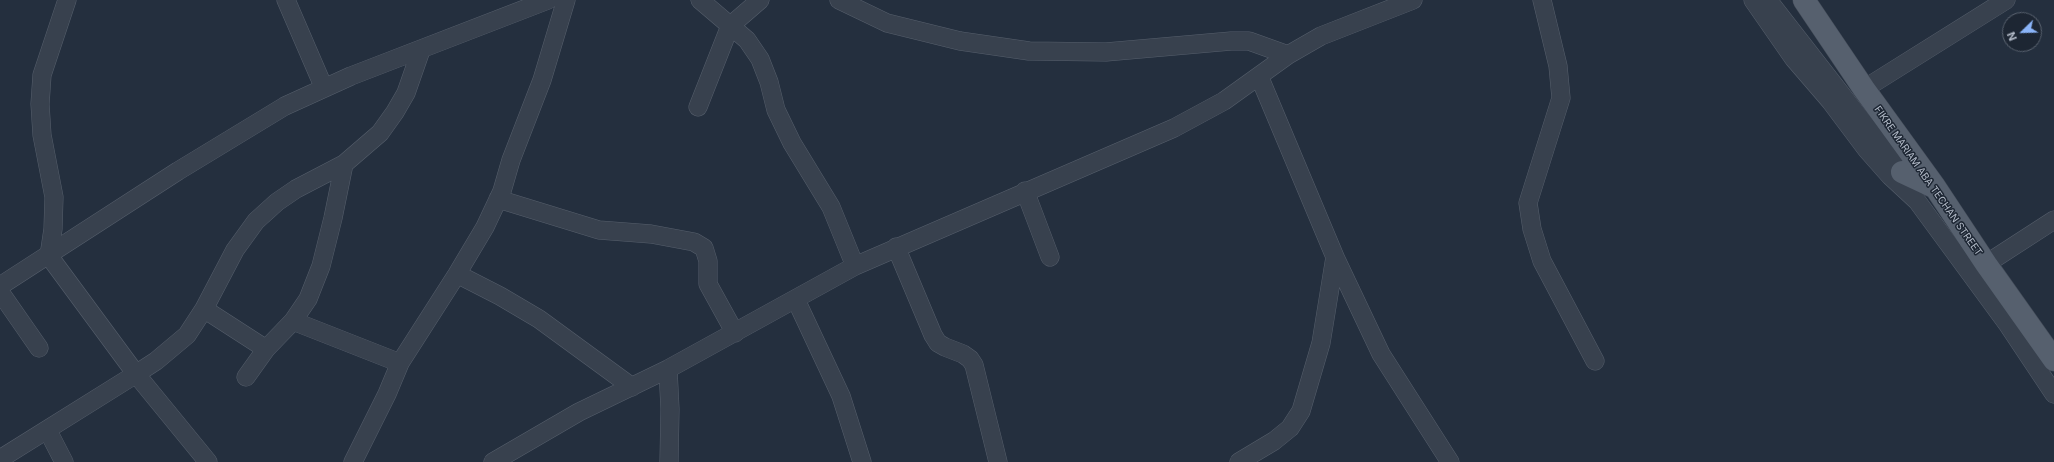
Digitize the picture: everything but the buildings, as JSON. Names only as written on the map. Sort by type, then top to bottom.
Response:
[{"type":"main road","name":"FIKRE MARIAM ABA TECHAN STREET","points":[[1804,0],[1864,89],[1935,187],[1986,264],[2053,355]]},
{"type":"main road","points":[[1899,177],[1935,187]]},
{"type":"street","points":[[66,0],[42,76],[40,104],[42,135],[54,197],[53,229],[49,256],[136,374],[208,462]]},
{"type":"street","points":[[286,0],[324,88]]},
{"type":"street","points":[[0,286],[49,256],[178,171],[285,106],[324,88],[548,0]]},
{"type":"street","points":[[353,462],[387,394],[400,363],[457,274],[485,227],[498,199],[542,80],[566,0]]},
{"type":"street","points":[[700,0],[747,40],[760,59],[769,82],[776,110],[785,130],[831,207],[855,266]]},
{"type":"street","points":[[698,107],[730,26],[760,0]]},
{"type":"street","points":[[839,0],[887,24],[960,41],[1029,52],[1106,52],[1231,41],[1249,41],[1288,55]]},
{"type":"street","points":[[1542,0],[1558,66],[1561,98],[1528,203],[1532,229],[1542,261],[1595,360]]},
{"type":"street","points":[[1753,0],[1794,59],[1867,150],[1899,177]]},
{"type":"street","points":[[1768,0],[1946,239],[2008,325],[2054,394]]},
{"type":"street","points":[[1864,89],[2006,0]]},
{"type":"street","points":[[493,462],[579,412],[668,369],[796,300],[855,266],[1026,191],[1111,157],[1174,128],[1224,102],[1288,55],[1321,36],[1403,1]]},
{"type":"street","points":[[0,459],[48,431],[156,361],[187,335],[204,309],[235,250],[256,221],[277,202],[296,189],[344,164],[380,134],[406,93],[421,50]]},
{"type":"street","points":[[1259,76],[1334,257],[1381,354],[1450,462]]},
{"type":"street","points":[[246,377],[266,349],[293,321],[308,299],[320,266],[333,218],[344,164]]},
{"type":"street","points":[[1026,191],[1050,257]]},
{"type":"street","points":[[498,199],[600,230],[651,234],[694,242],[704,248],[708,261],[708,284],[735,333]]},
{"type":"street","points":[[1986,264],[2054,220]]},
{"type":"street","points":[[896,247],[933,335],[938,343],[964,354],[970,358],[974,366],[998,462]]},
{"type":"street","points":[[1239,462],[1274,441],[1290,428],[1301,411],[1321,343],[1334,257]]},
{"type":"street","points":[[457,274],[500,296],[539,319],[632,387]]},
{"type":"street","points":[[0,292],[39,348]]},
{"type":"street","points":[[796,300],[841,396],[862,462]]},
{"type":"street","points":[[204,309],[266,349]]},
{"type":"street","points":[[293,321],[400,363]]},
{"type":"street","points":[[668,369],[670,409],[669,462]]},
{"type":"street","points":[[48,431],[64,462]]}]
